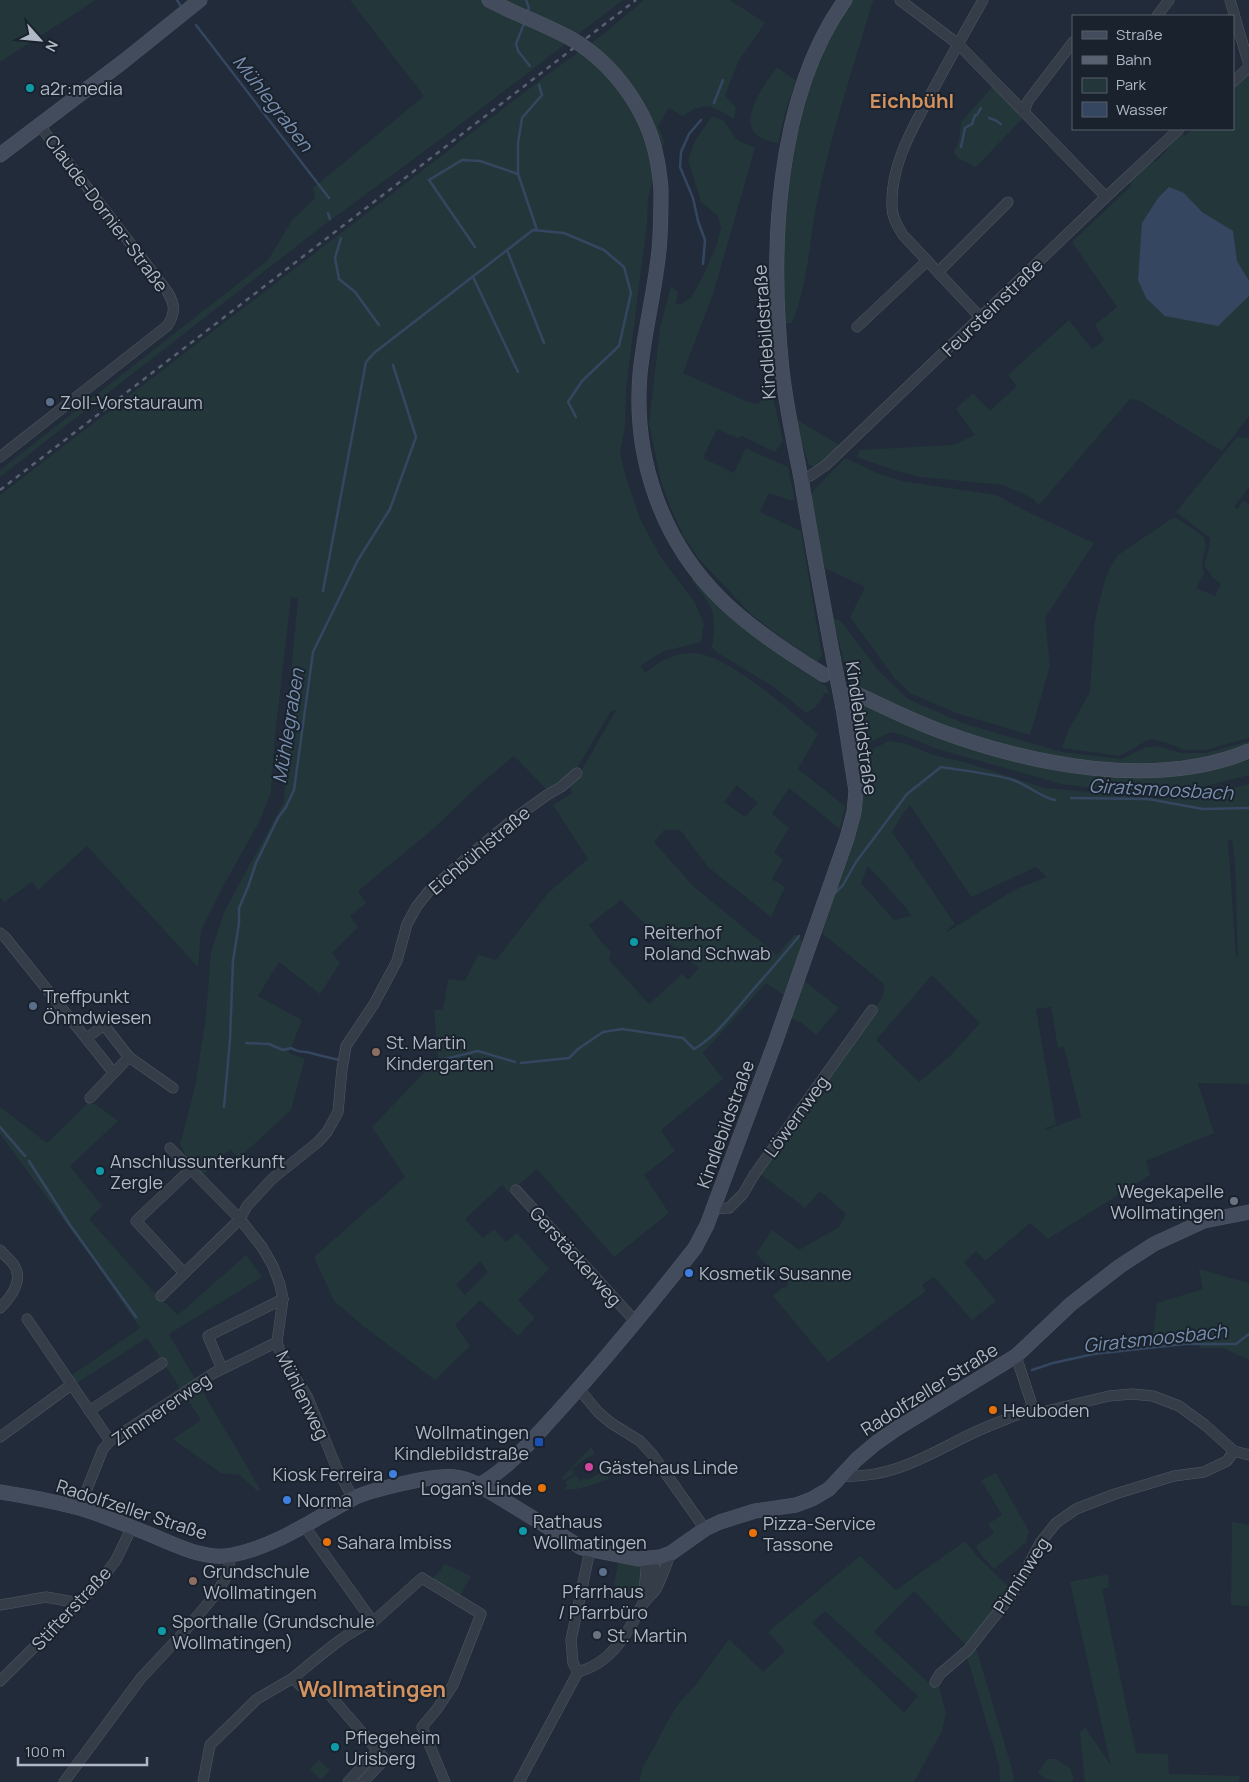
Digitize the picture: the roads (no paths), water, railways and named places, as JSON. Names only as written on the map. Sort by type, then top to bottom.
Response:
[{"type":"main road","points":[[0,155],[40,126],[200,0]]},
{"type":"main road","points":[[489,0],[568,37],[587,50],[604,64],[639,109],[649,131],[656,154],[662,189],[659,251],[640,374],[639,408],[644,452],[658,506],[674,538],[696,571],[721,599],[793,656],[824,675]]},
{"type":"main road","name":"Kindlebildstraße","points":[[479,1485],[497,1475],[512,1461],[579,1389],[695,1248],[714,1209],[829,890],[854,812],[856,791],[843,708],[816,570],[785,389],[778,328],[777,269],[781,187],[788,141],[804,79],[817,48],[844,0]]},
{"type":"main road","points":[[853,692],[940,731],[979,744],[1067,766],[1136,771],[1170,769],[1206,764],[1249,751]]},
{"type":"main road","name":"Radolfzeller Straße","points":[[0,1492],[36,1498],[80,1509],[202,1554],[232,1555],[268,1544],[305,1527],[353,1498],[380,1490],[453,1476],[479,1485],[582,1548],[638,1559],[651,1559],[671,1553],[705,1529],[734,1517],[812,1499],[829,1489],[857,1459],[888,1434],[1016,1356],[1071,1304],[1120,1266],[1154,1244],[1204,1221],[1249,1212]]},
{"type":"street","points":[[900,0],[958,44],[1026,112],[1106,197]]},
{"type":"street","points":[[980,317],[927,261],[896,224],[892,209],[892,189],[898,160],[910,134],[983,0]]},
{"type":"street","points":[[1158,15],[1169,0]]},
{"type":"street","points":[[1230,0],[1249,66],[1234,81]]},
{"type":"street","points":[[1026,112],[1028,101],[1072,43]]},
{"type":"street","name":"Claude-Dornier-Straße","points":[[0,457],[167,326],[173,318],[174,310],[173,300],[167,291],[40,126]]},
{"type":"street","name":"Feursteinstraße","points":[[801,479],[826,466],[1178,130]]},
{"type":"street","points":[[938,272],[1008,202]]},
{"type":"street","points":[[857,327],[927,261]]},
{"type":"street","name":"Eichbühlstraße","points":[[161,1296],[240,1219],[247,1206],[272,1179],[318,1142],[331,1125],[338,1112],[346,1046],[374,1004],[397,961],[407,924],[416,906],[429,891],[515,818],[577,774]]},
{"type":"street","points":[[0,933],[113,1072]]},
{"type":"street","name":"Löwernweg","points":[[714,1209],[730,1208],[743,1194],[754,1175],[872,1010]]},
{"type":"street","points":[[87,1038],[104,1025],[129,1057],[173,1088]]},
{"type":"street","points":[[90,1098],[129,1057]]},
{"type":"street","name":"Mühlenweg","points":[[170,1148],[240,1219],[266,1254],[280,1285],[283,1299],[277,1342],[281,1355],[308,1398],[337,1469],[353,1498]]},
{"type":"street","points":[[184,1273],[136,1221],[191,1169]]},
{"type":"street","name":"Gerstäckerweg","points":[[516,1190],[635,1321]]},
{"type":"street","points":[[0,1250],[15,1265],[18,1279],[12,1296],[0,1308]]},
{"type":"street","points":[[222,1369],[208,1336],[283,1299]]},
{"type":"street","points":[[27,1319],[110,1441]]},
{"type":"street","name":"Zimmererweg","points":[[80,1509],[102,1449],[110,1441],[222,1369],[277,1342]]},
{"type":"street","points":[[1016,1356],[1033,1408]]},
{"type":"street","points":[[89,1411],[162,1363]]},
{"type":"street","points":[[0,1437],[71,1385]]},
{"type":"street","points":[[579,1389],[604,1418],[629,1433],[646,1448],[705,1529]]},
{"type":"street","points":[[842,1476],[858,1477],[896,1470],[981,1429],[1033,1408],[1042,1412],[1109,1396],[1132,1394],[1154,1396],[1179,1406],[1205,1425],[1234,1451],[1249,1455]]},
{"type":"street","name":"Pirminweg","points":[[935,1682],[940,1674],[968,1650],[1008,1599],[1023,1578],[1040,1543],[1056,1523],[1076,1509],[1115,1494],[1174,1476],[1204,1472],[1227,1461],[1234,1451]]},
{"type":"street","name":"Stifterstraße","points":[[0,1681],[99,1582],[116,1560],[132,1527]]},
{"type":"street","points":[[305,1527],[373,1622]]},
{"type":"street","points":[[578,1672],[573,1663],[571,1640],[590,1550]]},
{"type":"street","points":[[519,1782],[578,1672],[589,1669],[611,1655],[622,1641],[645,1601],[656,1588],[671,1553]]},
{"type":"street","points":[[64,1782],[141,1678],[215,1595],[227,1576],[232,1555]]},
{"type":"street","points":[[645,1601],[651,1559]]},
{"type":"street","points":[[203,1782],[210,1745],[257,1699],[293,1678],[331,1647],[366,1624],[373,1622],[422,1578],[481,1614],[453,1685],[437,1709],[422,1726],[445,1782]]},
{"type":"street","points":[[0,1606],[46,1597],[79,1603]]},
{"type":"street","points":[[293,1678],[301,1686],[328,1693],[385,1759],[363,1782]]},
{"type":"street","points":[[348,1782],[377,1751]]},
{"type":"water","points":[[1169,187],[1184,193],[1202,212],[1233,231],[1237,261],[1249,281],[1249,296],[1218,326],[1165,316],[1146,298],[1138,280],[1142,223],[1158,198]]},
{"type":"waterway","name":"Mühlegraben","points":[[177,0],[180,5]]},
{"type":"waterway","points":[[526,0],[529,8],[527,14]]},
{"type":"waterway","points":[[525,21],[516,44],[518,51],[530,66]]},
{"type":"waterway","name":"Mühlegraben","points":[[196,25],[329,198]]},
{"type":"waterway","points":[[714,103],[723,80]]},
{"type":"waterway","points":[[537,230],[518,174],[518,143],[522,118],[542,95],[539,85]]},
{"type":"waterway","points":[[961,147],[965,128],[972,124],[975,115],[977,115],[981,108]]},
{"type":"waterway","points":[[989,118],[1001,124]]},
{"type":"waterway","points":[[701,120],[689,134],[681,152],[680,167],[693,198],[698,221],[705,240],[703,264]]},
{"type":"waterway","points":[[475,247],[429,180],[462,160],[480,161],[518,174]]},
{"type":"waterway","name":"Mühlegraben","points":[[328,213],[330,219]]},
{"type":"waterway","points":[[323,591],[366,362],[374,353],[533,230],[564,233],[604,250],[624,267],[631,293],[619,346],[582,381],[568,402],[576,417]]},
{"type":"waterway","name":"Mühlegraben","points":[[341,238],[335,258],[339,279],[355,292],[379,325]]},
{"type":"waterway","points":[[507,250],[544,343]]},
{"type":"waterway","points":[[473,277],[518,372]]},
{"type":"waterway","name":"Mühlegraben","points":[[224,1107],[230,1040],[233,961],[239,923],[239,908],[256,863],[294,790],[313,652],[358,560],[390,509],[416,437],[393,365]]},
{"type":"waterway","name":"Giratsmoosbach","points":[[835,893],[843,885],[856,862],[907,794],[941,767],[1013,780],[1055,800]]},
{"type":"waterway","name":"Giratsmoosbach","points":[[1071,798],[1148,799],[1203,809],[1249,808]]},
{"type":"waterway","name":"Giratsmoosbach","points":[[521,1063],[569,1058],[578,1049],[603,1032],[622,1029],[683,1038],[694,1049],[714,1034],[799,936]]},
{"type":"waterway","name":"Giratsmoosbach","points":[[246,1043],[269,1044],[283,1050],[291,1048],[340,1060]]},
{"type":"waterway","name":"Giratsmoosbach","points":[[437,1061],[478,1051],[515,1062]]},
{"type":"waterway","points":[[0,1127],[25,1156]]},
{"type":"waterway","points":[[29,1161],[70,1225],[136,1317]]},
{"type":"waterway","name":"Giratsmoosbach","points":[[1032,1370],[1053,1363],[1094,1354],[1185,1344],[1236,1344],[1249,1334]]},
{"type":"railway","points":[[0,490],[636,0]]},
{"type":"place","name":"a2r:media","points":[[30,88]]},
{"type":"place","name":"Zoll-Vorstauraum","points":[[50,402]]},
{"type":"place","name":"Reiterhof Roland Schwab","points":[[634,942]]},
{"type":"place","name":"Treffpunkt Öhmdwiesen","points":[[33,1006]]},
{"type":"place","name":"St. Martin Kindergarten","points":[[376,1052]]},
{"type":"place","name":"Anschlussunterkunft Zergle","points":[[100,1171]]},
{"type":"place","name":"Wegekapelle Wollmatingen","points":[[1234,1201]]},
{"type":"place","name":"Kosmetik Susanne","points":[[689,1273]]},
{"type":"place","name":"Heuboden","points":[[993,1410]]},
{"type":"place","name":"Wollmatingen Kindlebildstraße","points":[[539,1442]]},
{"type":"place","name":"Gästehaus Linde","points":[[589,1467]]},
{"type":"place","name":"Kiosk Ferreira","points":[[393,1474]]},
{"type":"place","name":"Logan's Linde","points":[[542,1488]]},
{"type":"place","name":"Norma","points":[[287,1500]]},
{"type":"place","name":"Rathaus Wollmatingen","points":[[523,1531]]},
{"type":"place","name":"Pizza-Service Tassone","points":[[753,1533]]},
{"type":"place","name":"Sahara Imbiss","points":[[327,1542]]},
{"type":"place","name":"Pfarrhaus / Pfarrbüro","points":[[603,1572]]},
{"type":"place","name":"Grundschule Wollmatingen","points":[[193,1581]]},
{"type":"place","name":"Sporthalle (Grundschule Wollmatingen)","points":[[162,1631]]},
{"type":"place","name":"St. Martin","points":[[597,1635]]},
{"type":"place","name":"Pflegeheim Urisberg","points":[[335,1747]]},
{"type":"district","name":"Eichbühl","points":[[912,100]]},
{"type":"district","name":"Wollmatingen","points":[[372,1689]]}]
